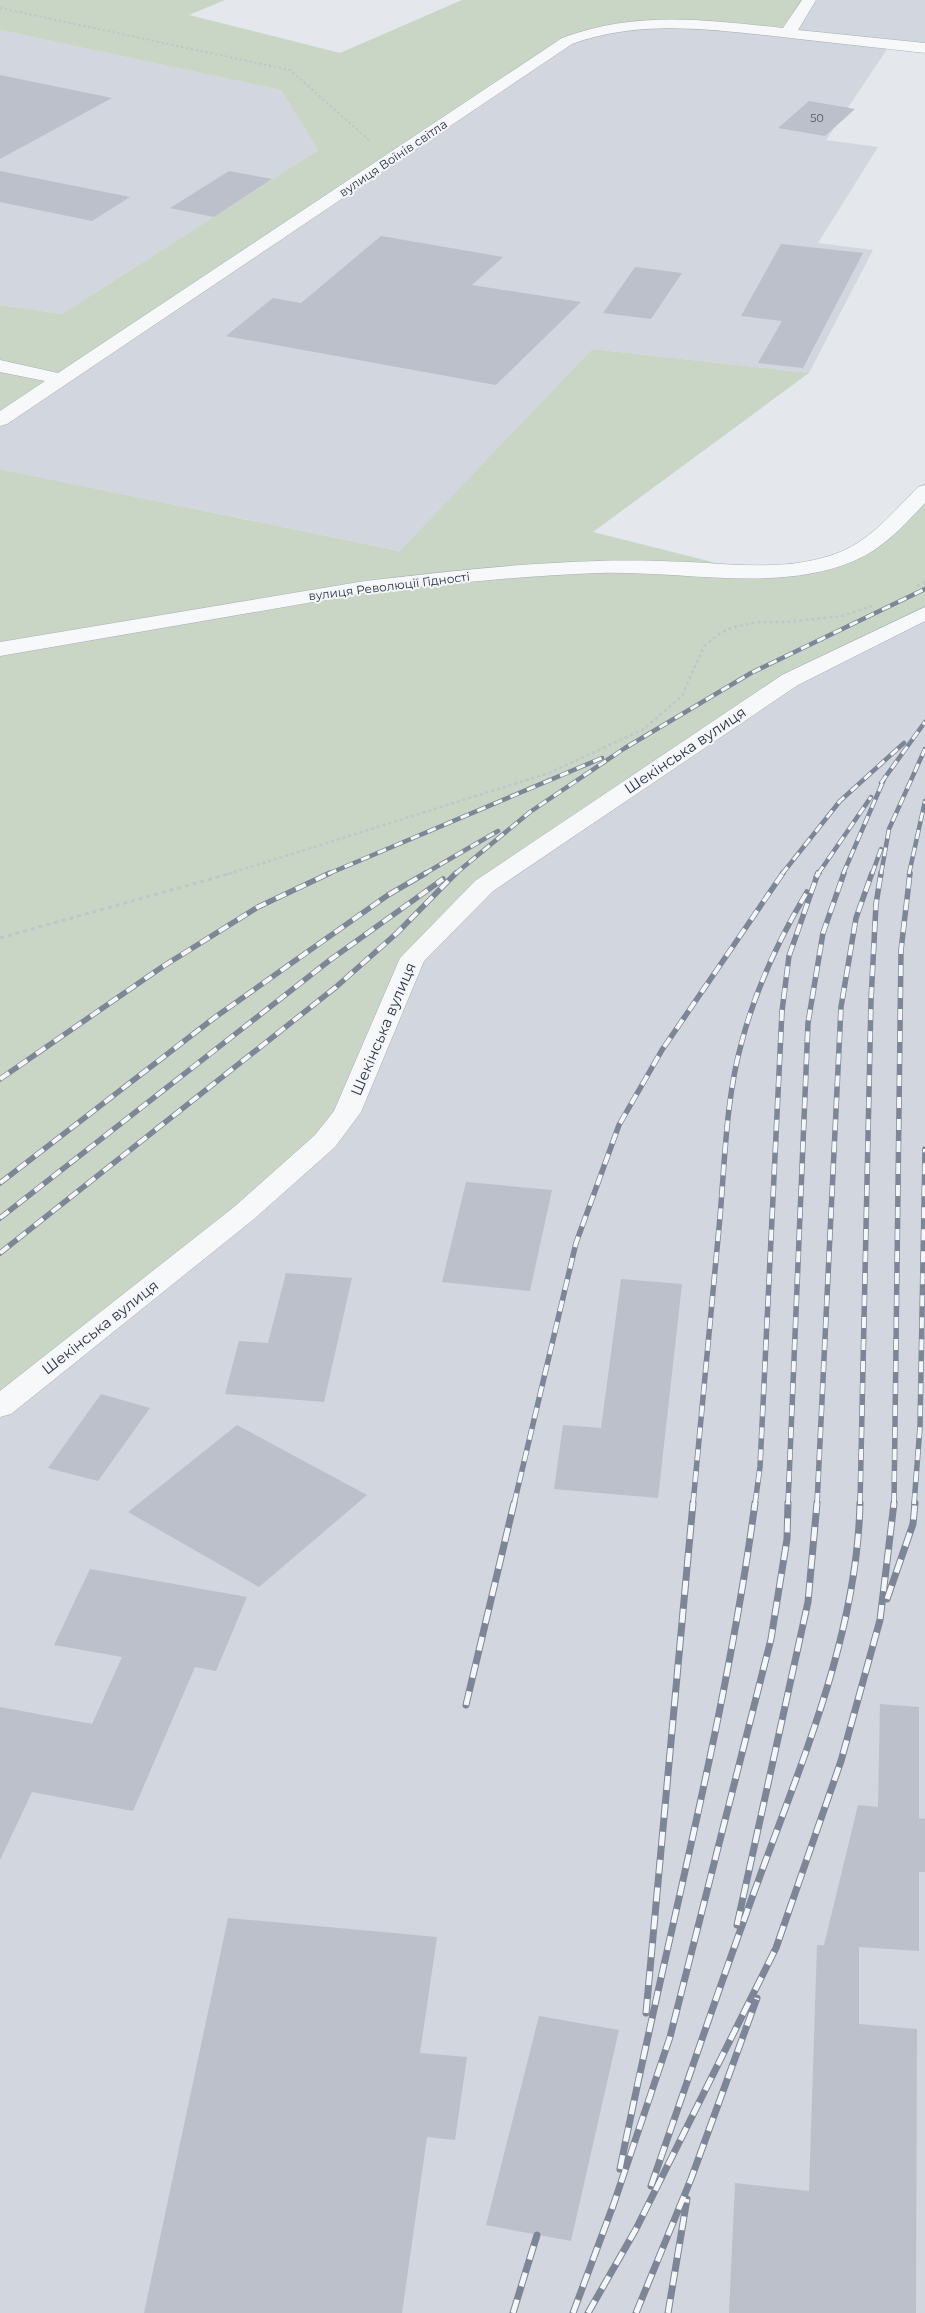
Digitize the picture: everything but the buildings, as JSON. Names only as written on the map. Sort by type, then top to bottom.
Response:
[{"type":"street","points":[[788,33],[809,0]]},
{"type":"street","name":"вулиця Воїнів світла","points":[[0,420],[567,41],[586,34],[627,26],[668,23],[788,33],[925,48]]},
{"type":"street","points":[[0,366],[61,379]]},
{"type":"street","name":"вулиця Революції Гідності","points":[[0,649],[364,587],[425,580],[598,567],[662,567],[752,572],[806,569],[848,556],[876,540],[925,491]]},
{"type":"street","name":"Шекінська вулиця","points":[[0,1407],[244,1213],[325,1141],[347,1112],[413,958],[484,886],[790,680],[925,613]]},
{"type":"path","points":[[0,8],[290,70],[296,73],[391,160]]},
{"type":"path","points":[[910,590],[925,582]]},
{"type":"path","points":[[0,938],[193,885],[549,773],[644,729],[682,696],[704,646],[719,634],[733,627],[759,622],[786,622],[842,616],[878,604]]},
{"type":"shaded area","points":[[809,0],[925,0],[925,48],[890,45],[826,140],[878,147],[818,243],[873,250],[809,373],[592,349],[401,551],[0,469],[0,420],[579,36]]},
{"type":"shaded area","points":[[0,30],[281,90],[318,150],[62,314],[0,305]]},
{"type":"shaded area","points":[[925,613],[925,2313],[0,2313],[0,1407],[413,958],[484,886],[790,680]]},
{"type":"green space","points":[[0,0],[225,0],[189,15],[340,53],[462,0],[809,0],[788,33],[690,24],[579,36],[0,420],[0,305],[62,314],[318,150],[281,90],[0,30]]},
{"type":"green space","points":[[592,349],[809,373],[593,532],[752,572],[848,556],[925,491],[925,613],[790,680],[484,886],[413,958],[347,1112],[0,1407],[0,469],[400,551]]},
{"type":"railway","points":[[455,874],[530,812],[625,748],[751,673],[925,589]]},
{"type":"railway","points":[[885,778],[925,722]]},
{"type":"railway","points":[[782,874],[840,801],[904,743]]},
{"type":"railway","points":[[881,874],[889,829],[925,749]]},
{"type":"railway","points":[[328,874],[602,758]]},
{"type":"railway","points":[[843,874],[885,778]]},
{"type":"railway","points":[[881,783],[885,778]]},
{"type":"railway","points":[[818,874],[871,797]]},
{"type":"railway","points":[[909,874],[925,801]]},
{"type":"railway","points":[[424,874],[498,831]]},
{"type":"railway","points":[[872,874],[881,849]]},
{"type":"railway","points":[[0,1079],[162,967],[258,907],[330,873]]},
{"type":"railway","points":[[0,1183],[214,1018],[388,895],[426,873]]},
{"type":"railway","points":[[514,1504],[576,1243],[619,1125],[662,1050],[783,873]]},
{"type":"railway","points":[[788,1504],[808,1023],[823,933],[844,873]]},
{"type":"railway","points":[[817,1504],[841,1007],[856,918],[872,873]]},
{"type":"railway","points":[[860,1504],[871,1000],[876,904],[881,873]]},
{"type":"railway","points":[[894,1504],[901,950],[910,873]]},
{"type":"railway","points":[[0,1253],[336,987],[397,933],[455,874]]},
{"type":"railway","points":[[755,1504],[760,1467],[782,1011],[789,956],[817,875]]},
{"type":"railway","points":[[0,1218],[330,960],[443,879]]},
{"type":"railway","points":[[693,1504],[727,1129],[733,1084],[742,1041],[761,983],[787,928],[807,892]]},
{"type":"railway","points":[[914,1504],[920,1427],[925,1149]]},
{"type":"railway","points":[[466,1705],[514,1503]]},
{"type":"railway","points":[[646,2013],[693,1503]]},
{"type":"railway","points":[[620,2169],[711,1754],[742,1587],[755,1503]]},
{"type":"railway","points":[[612,2209],[670,2037],[771,1639],[787,1539],[788,1503]]},
{"type":"railway","points":[[737,1925],[808,1602],[817,1503]]},
{"type":"railway","points":[[651,2186],[825,1693],[839,1647],[849,1599],[857,1551],[860,1503]]},
{"type":"railway","points":[[588,2313],[636,2229],[776,1948],[841,1761],[880,1620],[894,1503]]},
{"type":"railway","points":[[887,1599],[913,1524],[915,1503]]},
{"type":"railway","points":[[636,2313],[691,2179],[757,1998]]},
{"type":"railway","points":[[668,2313],[687,2199]]},
{"type":"railway","points":[[573,2313],[614,2203]]},
{"type":"railway","points":[[513,2313],[537,2235]]}]
